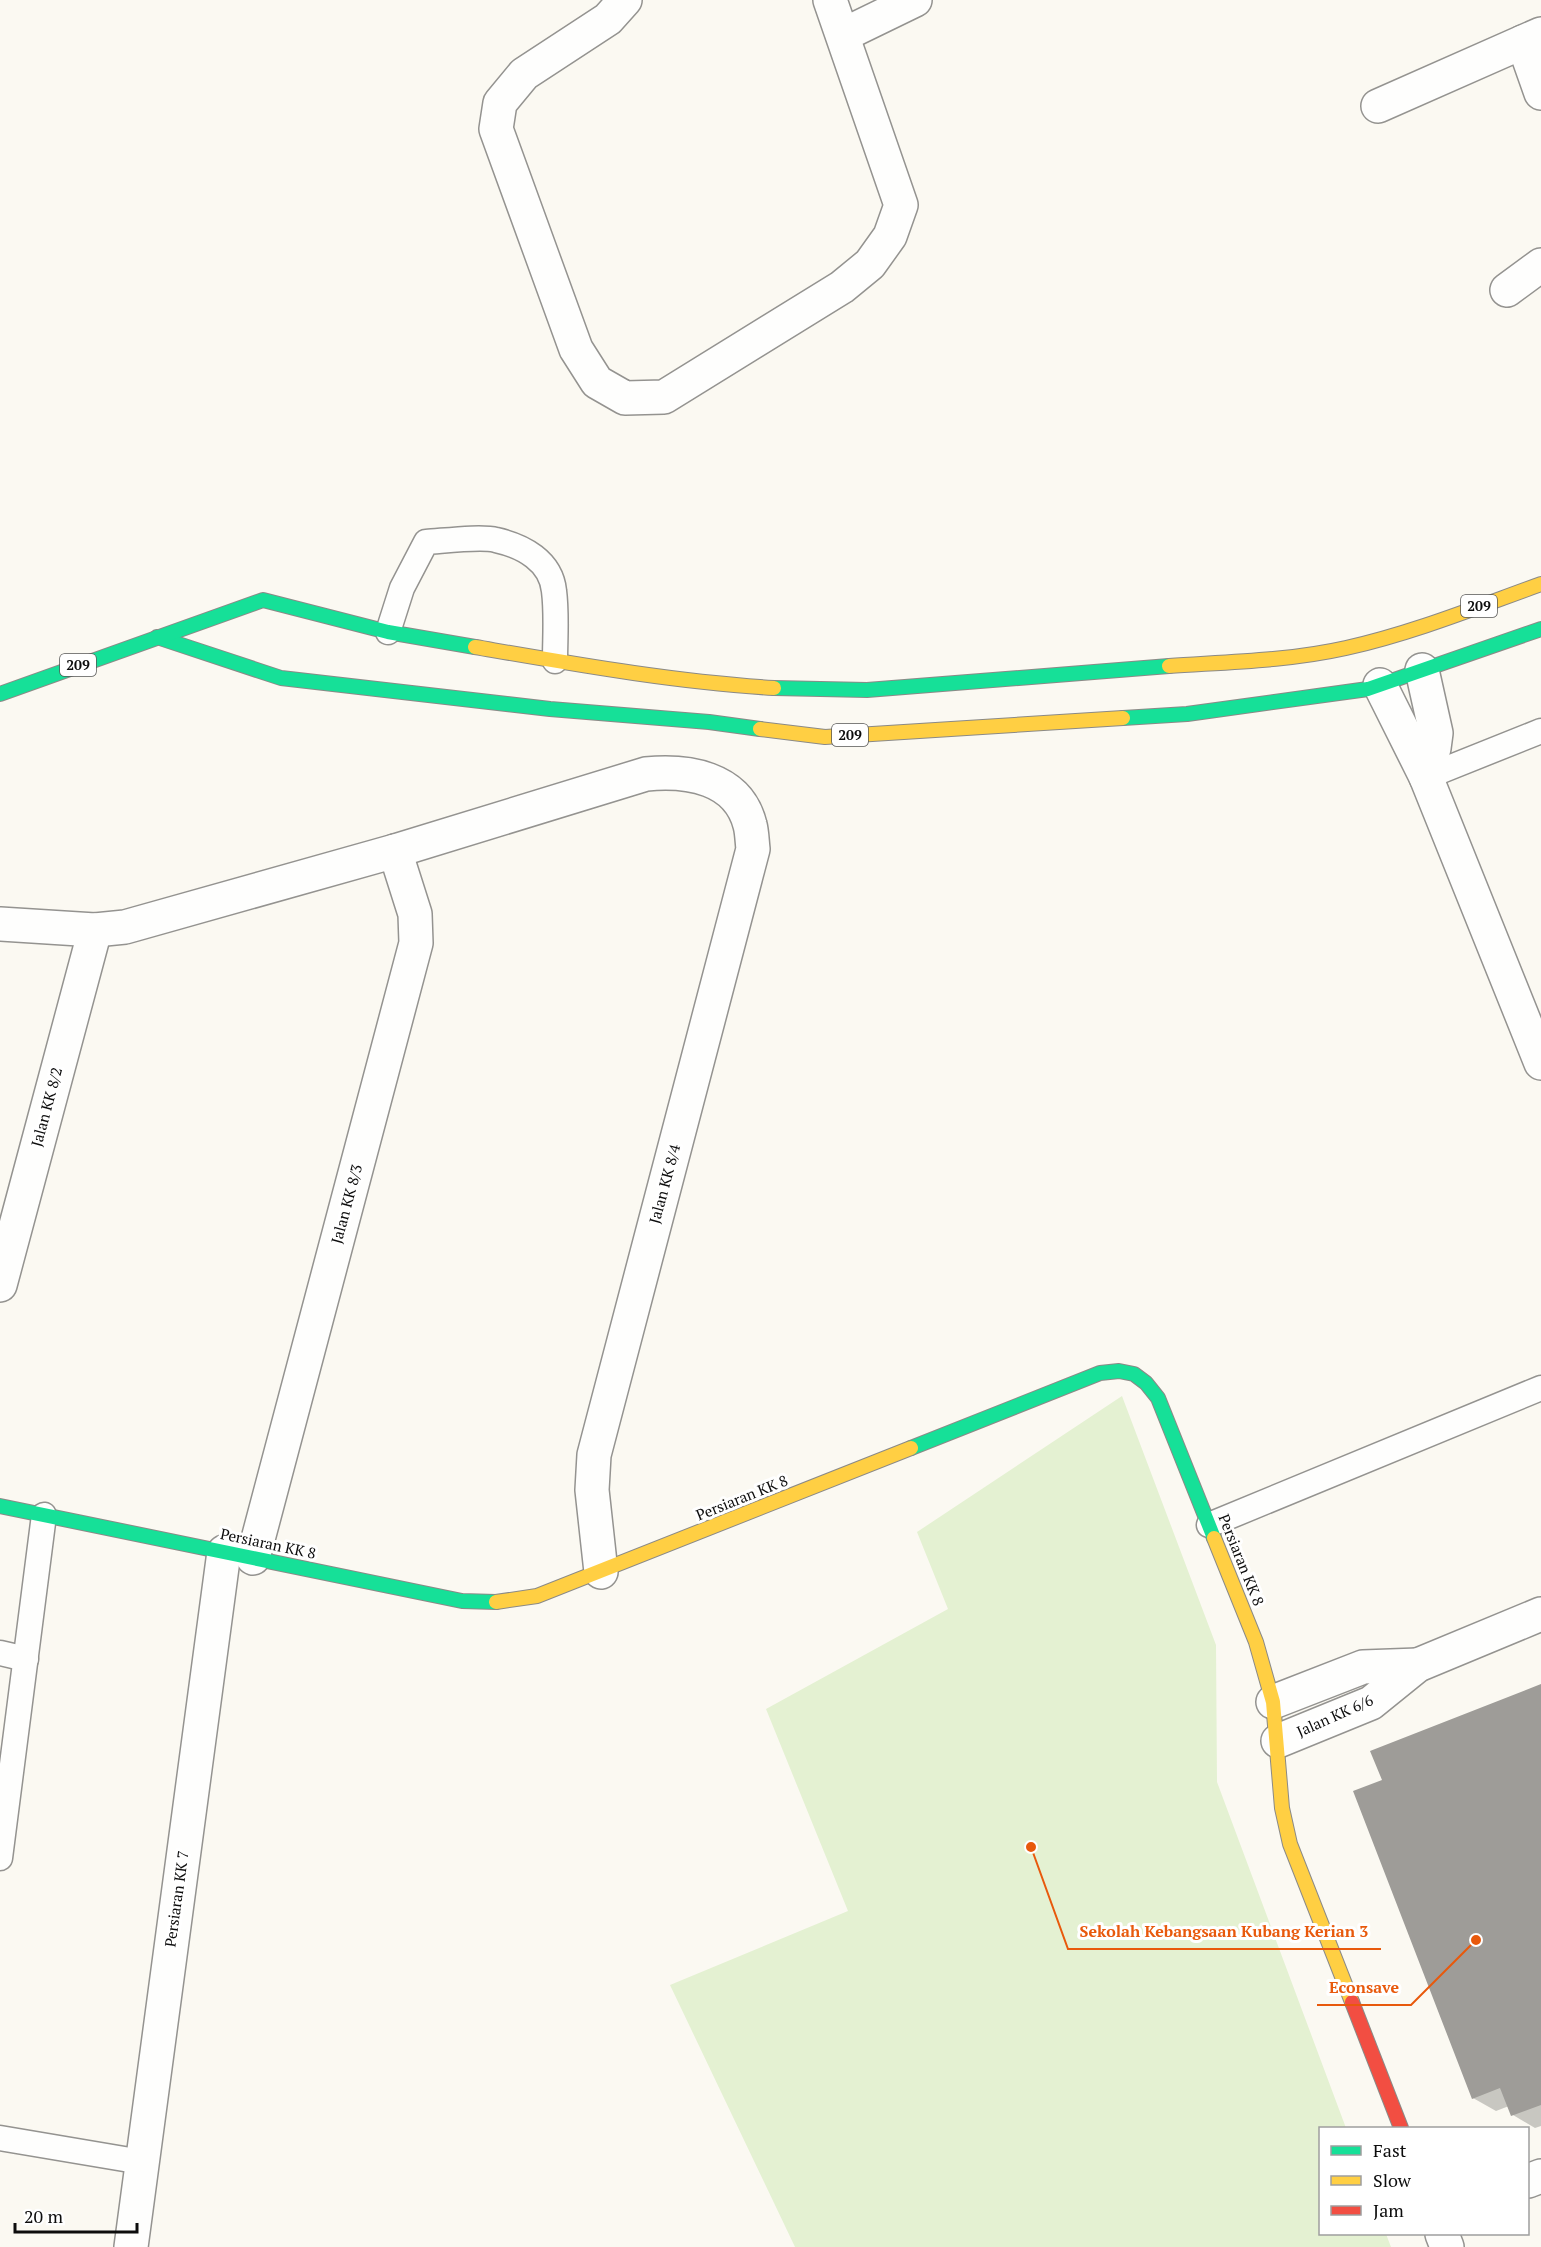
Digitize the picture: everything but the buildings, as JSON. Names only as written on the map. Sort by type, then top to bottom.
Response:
[{"type":"main road","name":"209","points":[[0,694],[263,600],[388,632],[555,661],[700,681],[810,690],[902,687],[1278,658],[1333,650],[1417,628],[1541,584]]},
{"type":"main road","name":"209","points":[[157,637],[281,678],[550,709],[709,722],[825,736],[1187,714],[1368,689],[1541,629]]},
{"type":"main road","name":"Persiaran KK 8","points":[[0,1506],[462,1601],[501,1602],[537,1596],[601,1572],[1088,1377],[1117,1370],[1134,1373],[1148,1383],[1158,1398],[1256,1642],[1273,1702],[1282,1808],[1290,1844],[1401,2127]]},
{"type":"street","points":[[625,0],[608,19],[524,74],[500,103],[496,129],[576,349],[597,382],[625,398],[664,397],[842,287],[870,264],[890,236],[902,205],[830,0]]},
{"type":"street","points":[[843,35],[915,0]]},
{"type":"street","points":[[1378,106],[1532,38],[1541,93]]},
{"type":"street","points":[[1507,290],[1541,265]]},
{"type":"street","points":[[1422,670],[1436,733],[1426,777]]},
{"type":"street","points":[[1380,685],[1426,777],[1541,1063]]},
{"type":"street","name":"Jalan KK 8/4","points":[[394,851],[646,774],[670,772],[699,776],[720,784],[739,801],[750,824],[753,849],[594,1455],[592,1490],[601,1572]]},
{"type":"street","points":[[0,924],[95,930],[125,927],[394,851]]},
{"type":"street","name":"Jalan KK 8/3","points":[[239,1555],[416,943],[415,914],[394,851]]},
{"type":"street","name":"Jalan KK 8/2","points":[[0,1285],[95,930]]},
{"type":"street","name":"Persiaran KK 7","points":[[131,2247],[142,2162],[239,1555]]},
{"type":"street","name":"Jalan KK 6/6","points":[[1278,1741],[1371,1703],[1418,1665],[1541,1614]]},
{"type":"street","name":"Jalan KK 6/6","points":[[1273,1702],[1363,1667],[1418,1665]]},
{"type":"lane","points":[[388,632],[402,588],[426,542],[495,539],[540,559],[550,575],[554,590],[555,661]]},
{"type":"lane","points":[[1426,777],[1541,731]]},
{"type":"lane","points":[[1209,1525],[1541,1388]]},
{"type":"lane","points":[[0,1858],[44,1515]]},
{"type":"lane","points":[[0,1653],[26,1659]]},
{"type":"lane","points":[[0,2138],[142,2162]]},
{"type":"green space","points":[[1122,1396],[1216,1645],[1217,1782],[1346,2127],[1319,2127],[1319,2235],[1386,2235],[1391,2247],[795,2247],[670,1985],[848,1911],[766,1709],[948,1609],[917,1532]]},
{"type":"traffic: fast","points":[[0,694],[263,600],[388,632],[475,647]]},
{"type":"traffic: fast","points":[[1123,718],[1187,714],[1368,689],[1541,629]]},
{"type":"traffic: fast","points":[[157,637],[281,678],[550,709],[709,722],[760,729]]},
{"type":"traffic: fast","points":[[774,688],[867,690],[1169,666]]},
{"type":"traffic: fast","points":[[911,1448],[1100,1373],[1119,1371],[1134,1374],[1146,1383],[1158,1398],[1214,1538]]},
{"type":"traffic: fast","points":[[0,1506],[462,1601],[496,1602]]},
{"type":"traffic: slow","points":[[1169,666],[1280,658],[1346,648],[1420,627],[1541,584]]},
{"type":"traffic: slow","points":[[475,647],[662,677],[774,688]]},
{"type":"traffic: slow","points":[[760,729],[825,737],[1123,718]]},
{"type":"traffic: slow","points":[[496,1602],[537,1596],[911,1448]]},
{"type":"traffic: slow","points":[[1214,1538],[1256,1642],[1273,1702],[1282,1808],[1290,1844],[1352,2002]]},
{"type":"traffic: jam","points":[[1352,2002],[1401,2127]]},
{"type":"place","name":"Sekolah Kebangsaan Kubang Kerian 3","points":[[1031,1847]]},
{"type":"place","name":"Econsave","points":[[1476,1940]]}]
